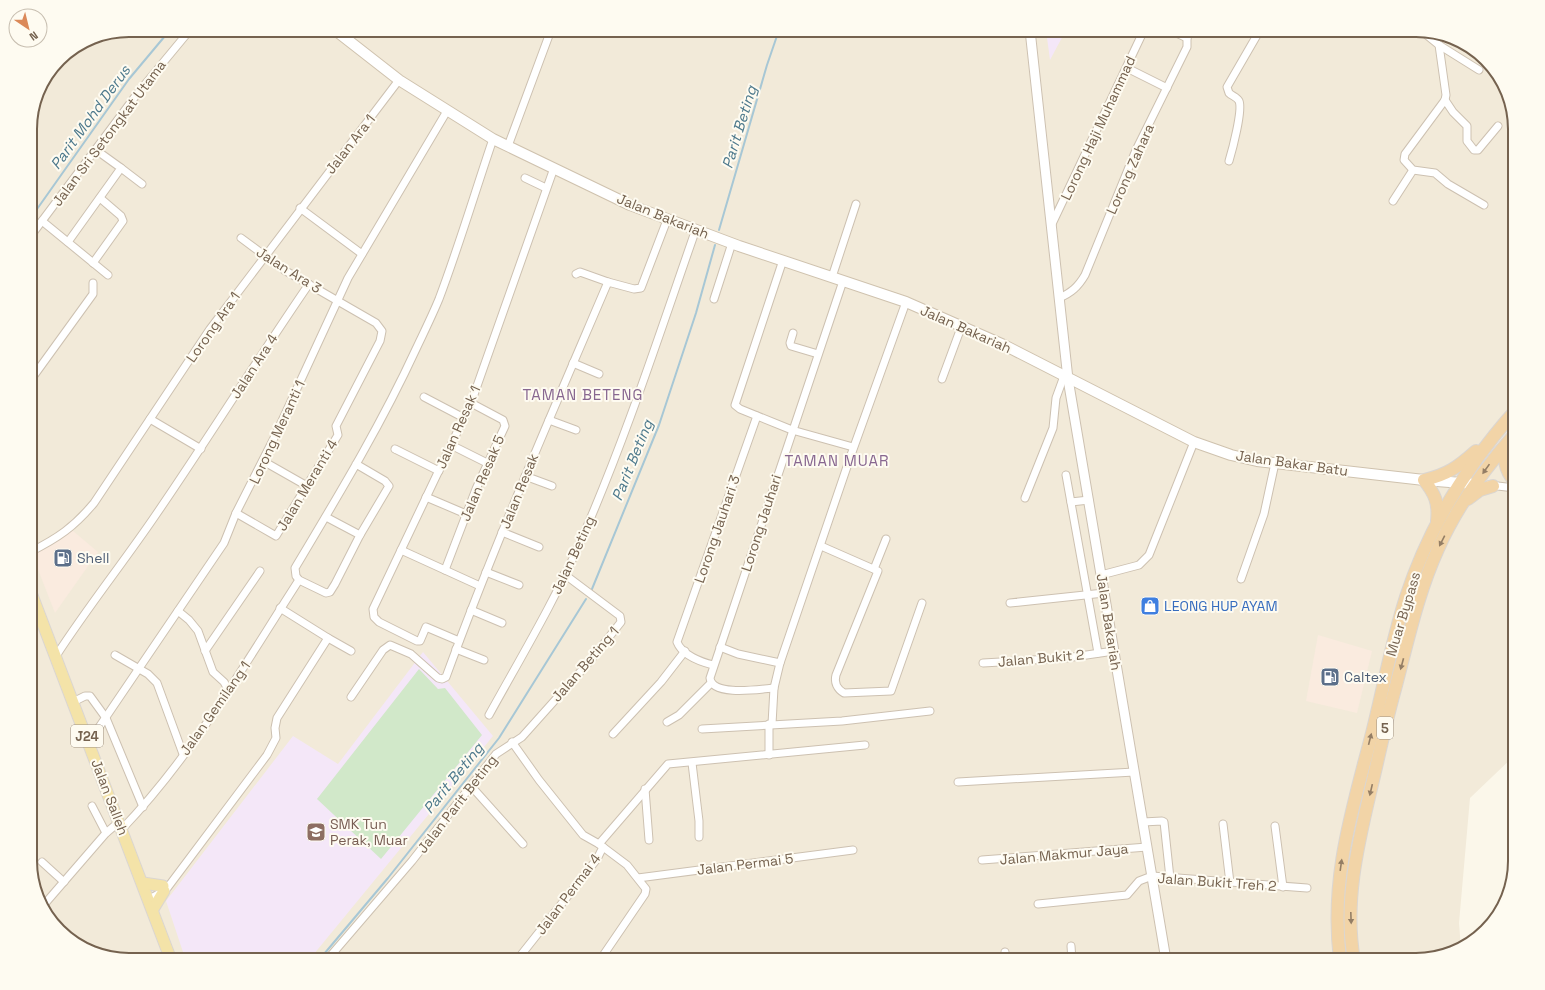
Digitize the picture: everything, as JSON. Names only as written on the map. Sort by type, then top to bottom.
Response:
[{"type":"highway","name":"Muar Bypass","points":[[1339,953],[1337,936],[1337,903],[1338,882],[1343,848],[1398,624],[1422,555],[1437,522],[1460,482],[1492,436],[1508,419]]},
{"type":"highway","points":[[1437,522],[1437,500],[1433,491],[1424,480],[1441,476],[1451,471],[1492,436]]},
{"type":"highway","name":"Muar Bypass","points":[[1353,953],[1350,908],[1356,853],[1384,734],[1420,596],[1438,549],[1461,506],[1494,458],[1508,442]]},
{"type":"highway","points":[[1508,447],[1504,456],[1505,469],[1508,473]]},
{"type":"highway","points":[[1461,506],[1480,490],[1493,486]]},
{"type":"main road","name":"Jalan Bakariah","points":[[344,37],[399,80],[447,111],[508,146],[630,205],[732,243],[906,302],[962,325],[1066,377]]},
{"type":"main road","name":"Jalan Bakar Batu","points":[[1066,377],[1126,406],[1194,442],[1239,458],[1424,480],[1475,484]]},
{"type":"main road","name":"Jalan Salleh","points":[[37,608],[150,901],[169,953]]},
{"type":"main road","points":[[143,883],[166,887]]},
{"type":"main road","points":[[150,901],[166,887]]},
{"type":"street","name":"Jalan Sri Setongkat Utama","points":[[37,228],[137,94],[184,37]]},
{"type":"street","points":[[508,146],[548,37]]},
{"type":"street","points":[[1025,498],[1053,428],[1056,398],[1066,377],[1031,37]]},
{"type":"street","name":"Lorong Haji Muhammad","points":[[1051,226],[1141,37]]},
{"type":"street","points":[[1229,161],[1235,144],[1240,105],[1237,99],[1229,93],[1227,87],[1256,37]]},
{"type":"street","name":"Lorong Zahara","points":[[1059,298],[1071,293],[1080,285],[1085,275],[1136,150],[1187,46],[1187,38]]},
{"type":"street","points":[[1430,38],[1439,46],[1479,70]]},
{"type":"street","points":[[1439,46],[1445,88],[1445,100],[1453,112],[1467,126],[1466,141],[1474,150],[1478,150],[1498,126]]},
{"type":"street","points":[[1127,68],[1167,88]]},
{"type":"street","name":"Jalan Ara 1","points":[[300,208],[399,80]]},
{"type":"street","points":[[1445,100],[1404,157],[1405,162],[1413,170],[1432,171],[1448,184],[1484,205]]},
{"type":"street","name":"Lorong Meranti 1","points":[[89,742],[224,543],[236,513],[263,461],[348,278],[447,111]]},
{"type":"street","points":[[356,464],[385,481],[389,486],[360,535],[330,592],[326,593],[299,580],[296,576],[295,568],[356,464],[402,378],[438,300],[493,138]]},
{"type":"street","points":[[96,150],[142,184]]},
{"type":"street","points":[[68,242],[121,168]]},
{"type":"street","name":"Jalan Resak 1","points":[[459,641],[426,627],[420,641],[417,641],[379,622],[374,617],[373,609],[471,403],[554,168]]},
{"type":"street","points":[[1393,201],[1413,170]]},
{"type":"street","points":[[525,178],[546,188]]},
{"type":"street","points":[[93,263],[123,221],[121,216],[100,198]]},
{"type":"street","points":[[832,277],[856,204]]},
{"type":"street","points":[[300,208],[362,254]]},
{"type":"street","name":"Lorong Ara 1","points":[[37,548],[63,534],[78,522],[94,503],[210,329],[300,208]]},
{"type":"street","points":[[576,274],[580,272],[634,289],[641,288],[667,220]]},
{"type":"street","points":[[42,221],[108,275]]},
{"type":"street","name":"Jalan Beting","points":[[488,715],[582,540],[666,317],[696,229]]},
{"type":"street","name":"Jalan Ara 3","points":[[241,238],[265,256],[309,284],[339,300]]},
{"type":"street","points":[[714,299],[732,243]]},
{"type":"street","points":[[783,260],[760,332],[735,402],[737,408],[792,430],[853,447]]},
{"type":"street","name":"Lorong Jauhari","points":[[711,683],[710,675],[842,281]]},
{"type":"street","name":"Jalan Resak","points":[[351,697],[386,647],[393,645],[411,654],[435,676],[442,679],[446,676],[480,586],[525,476],[608,282]]},
{"type":"street","points":[[37,371],[93,294],[93,283]]},
{"type":"street","name":"Jalan Ara 4","points":[[56,656],[81,618],[148,526],[201,449],[250,370],[309,284]]},
{"type":"street","name":"Jalan Meranti 4","points":[[236,513],[276,536],[338,435],[336,426],[382,335],[382,331],[376,322],[339,300]]},
{"type":"street","points":[[769,755],[770,724],[774,688],[780,663],[821,546],[853,447],[906,302]]},
{"type":"street","points":[[942,379],[962,325]]},
{"type":"street","points":[[793,333],[790,343],[791,346],[818,354]]},
{"type":"street","points":[[573,363],[599,374]]},
{"type":"street","name":"Jalan Bakariah","points":[[1066,377],[1089,500],[1165,953]]},
{"type":"street","points":[[424,397],[464,418]]},
{"type":"street","name":"Jalan Resak 5","points":[[445,570],[466,514],[505,423],[471,403]]},
{"type":"street","name":"Lorong Jauhari 3","points":[[685,651],[677,642],[757,416]]},
{"type":"street","points":[[150,419],[201,449]]},
{"type":"street","points":[[549,420],[576,430]]},
{"type":"street","points":[[1101,575],[1139,565],[1149,556],[1194,442]]},
{"type":"street","points":[[451,445],[487,463]]},
{"type":"street","points":[[395,450],[439,470]]},
{"type":"street","points":[[263,461],[307,486]]},
{"type":"street","points":[[1241,579],[1264,514],[1275,463]]},
{"type":"street","points":[[1066,475],[1098,653]]},
{"type":"street","points":[[525,476],[552,486]]},
{"type":"street","points":[[1475,484],[1508,487]]},
{"type":"street","points":[[426,497],[466,514]]},
{"type":"street","points":[[1071,502],[1089,500]]},
{"type":"street","points":[[326,517],[360,535]]},
{"type":"street","points":[[502,532],[539,548]]},
{"type":"street","points":[[886,539],[835,680],[838,688],[844,693],[891,691],[922,603]]},
{"type":"street","points":[[821,546],[876,570]]},
{"type":"street","points":[[401,550],[480,586]]},
{"type":"street","points":[[205,651],[260,571]]},
{"type":"street","points":[[486,572],[519,585]]},
{"type":"street","name":"Jalan Beting 1","points":[[512,742],[522,737],[590,661],[622,620],[620,616],[564,574]]},
{"type":"street","name":"Jalan Gemilang 1","points":[[46,902],[106,833],[121,825],[143,807],[229,692],[280,608],[299,580]]},
{"type":"street","points":[[1010,603],[1104,593]]},
{"type":"street","points":[[280,608],[351,651]]},
{"type":"street","points":[[471,610],[502,623]]},
{"type":"street","points":[[178,611],[190,620],[198,631],[214,674],[224,682],[229,692]]},
{"type":"street","points":[[150,901],[166,887],[225,813],[267,755],[276,738],[277,718],[328,638]]},
{"type":"street","points":[[720,647],[738,654],[780,663]]},
{"type":"street","points":[[456,649],[484,660]]},
{"type":"street","points":[[613,734],[662,682],[685,651],[702,662],[713,666]]},
{"type":"street","name":"Jalan Bukit 2","points":[[983,663],[1066,658],[1114,651]]},
{"type":"street","points":[[115,655],[139,668],[151,676],[157,683],[184,754]]},
{"type":"street","points":[[667,722],[679,715],[711,683],[715,686],[735,691],[774,688]]},
{"type":"street","points":[[73,702],[85,696],[90,696],[106,718],[143,807]]},
{"type":"street","points":[[702,729],[842,721],[930,711]]},
{"type":"street","points":[[512,742],[577,829],[589,840],[601,846],[627,865],[646,889],[645,894],[605,953]]},
{"type":"street","name":"Jalan Parit Beting","points":[[333,953],[412,860],[496,754],[512,742]]},
{"type":"street","name":"Jalan Permai 4","points":[[523,953],[597,859],[601,846],[645,789],[668,764],[692,763],[865,745]]},
{"type":"street","points":[[692,763],[699,821],[699,837]]},
{"type":"street","points":[[958,782],[1134,772]]},
{"type":"street","points":[[471,786],[523,844]]},
{"type":"street","points":[[645,789],[649,840]]},
{"type":"street","points":[[92,806],[106,833]]},
{"type":"street","points":[[1143,822],[1164,822],[1170,878]]},
{"type":"street","points":[[1223,824],[1230,883]]},
{"type":"street","points":[[1275,826],[1283,887]]},
{"type":"street","name":"Jalan Makmur Jaya","points":[[982,860],[1147,847]]},
{"type":"street","name":"Jalan Permai 5","points":[[638,878],[853,850]]},
{"type":"street","points":[[42,862],[64,882]]},
{"type":"street","name":"Jalan Bukit Treh 2","points":[[1038,904],[1128,895],[1139,882],[1152,876],[1307,888]]},
{"type":"street","points":[[1071,946],[1072,953]]},
{"type":"shaded area","points":[[129,37],[1416,37],[1440,40],[1457,46],[1481,64],[1496,83],[1505,105],[1508,129],[1508,762],[1470,798],[1459,923],[1461,942],[1440,950],[1416,953],[129,953],[105,950],[83,941],[68,930],[52,912],[42,891],[37,867],[37,123],[40,105],[46,88],[60,68],[78,52],[105,40]]},
{"type":"shaded area","points":[[1047,37],[1062,37],[1050,60]]},
{"type":"shaded area","points":[[72,530],[98,552],[55,613],[37,567],[37,551]]},
{"type":"shaded area","points":[[1318,635],[1372,651],[1357,713],[1306,701]]},
{"type":"shaded area","name":"SMK Tun Perak, Muar","points":[[423,652],[493,736],[315,953],[184,953],[166,901],[293,736],[338,764]]},
{"type":"green space","points":[[419,669],[438,689],[445,688],[482,735],[381,859],[317,799]]},
{"type":"waterway","name":"Parit Mohd Derus","points":[[37,209],[129,79],[164,37]]},
{"type":"waterway","name":"Parit Beting","points":[[719,230],[777,37]]},
{"type":"waterway","name":"Parit Beting","points":[[592,589],[659,425],[696,313],[715,245]]},
{"type":"waterway","name":"Parit Beting","points":[[325,953],[388,878],[499,738],[586,599]]},
{"type":"place","name":"Shell","points":[[63,558]]},
{"type":"place","name":"LEONG HUP AYAM","points":[[1150,606]]},
{"type":"place","name":"Caltex","points":[[1330,677]]},
{"type":"place","name":"SMK Tun Perak, Muar","points":[[316,832]]},
{"type":"district","name":"TAMAN BETENG","points":[[583,394]]},
{"type":"district","name":"TAMAN MUAR","points":[[837,460]]}]
